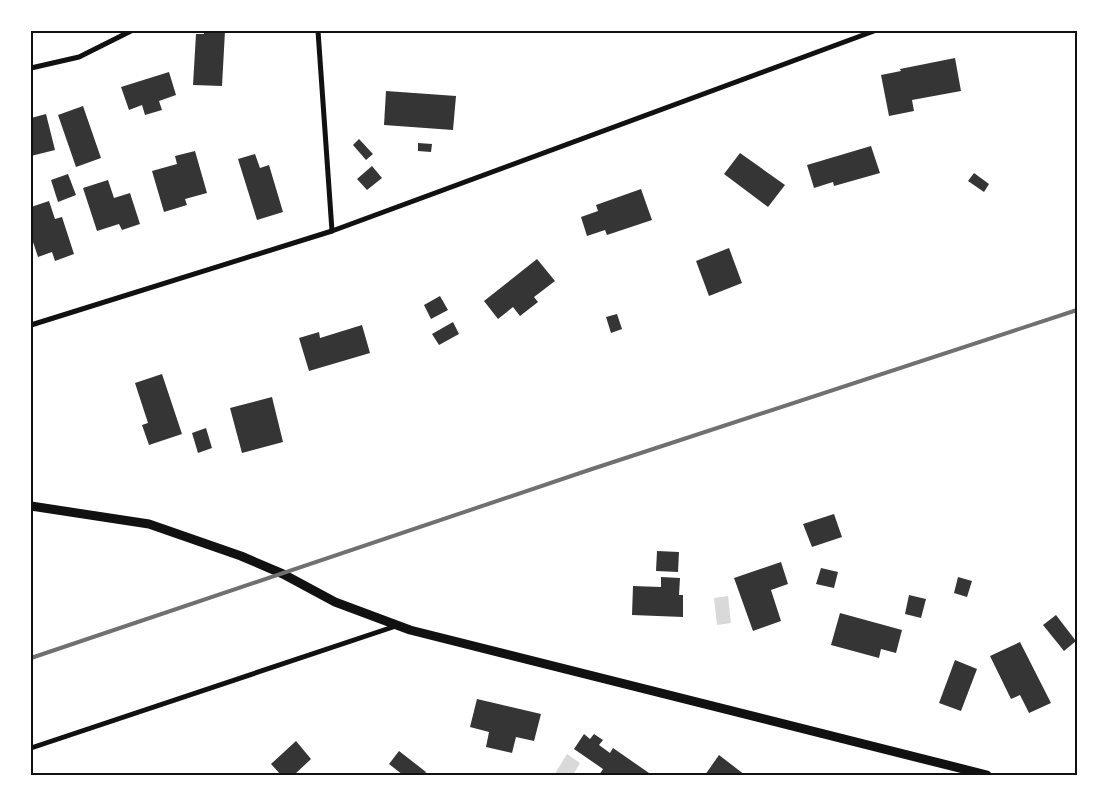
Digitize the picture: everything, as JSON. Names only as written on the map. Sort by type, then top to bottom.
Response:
[{"type":"street","points":[[31,68],[79,57],[131,31]]},
{"type":"street","points":[[318,31],[332,231]]},
{"type":"street","points":[[31,325],[332,231],[874,31]]},
{"type":"street","points":[[31,506],[149,524],[241,556],[284,574],[336,602],[398,625],[530,662],[987,775]]},
{"type":"street","points":[[31,748],[398,625]]},
{"type":"shaded area","points":[[728,596],[731,623],[717,625],[714,598]]},
{"type":"shaded area","points":[[567,754],[580,763],[573,775],[554,775]]},
{"type":"building","points":[[204,31],[225,31],[222,86],[193,85],[196,34],[204,34]]},
{"type":"building","points":[[955,58],[961,91],[912,100],[914,111],[889,116],[881,75],[901,71],[900,69]]},
{"type":"building","points":[[169,72],[176,95],[159,101],[162,110],[145,115],[142,105],[129,110],[121,87]]},
{"type":"building","points":[[386,91],[456,96],[453,130],[384,125]]},
{"type":"building","points":[[83,106],[101,158],[76,167],[58,115]]},
{"type":"building","points":[[46,114],[55,150],[31,156],[31,118]]},
{"type":"building","points":[[359,139],[373,154],[366,160],[353,145]]},
{"type":"building","points":[[418,143],[432,144],[431,152],[418,151]]},
{"type":"building","points":[[871,146],[880,173],[834,186],[833,182],[814,188],[807,165]]},
{"type":"building","points":[[195,151],[207,193],[185,199],[187,205],[164,212],[152,171],[177,164],[175,156]]},
{"type":"building","points":[[740,153],[785,185],[768,207],[724,174]]},
{"type":"building","points":[[255,154],[260,168],[269,165],[283,212],[257,220],[238,159]]},
{"type":"building","points":[[372,166],[382,178],[367,190],[357,179]]},
{"type":"building","points":[[974,173],[989,184],[984,192],[968,181]]},
{"type":"building","points":[[68,174],[76,195],[58,202],[51,180]]},
{"type":"building","points":[[108,180],[114,198],[130,193],[140,224],[122,230],[119,224],[97,231],[83,188]]},
{"type":"building","points":[[641,189],[652,220],[607,235],[605,230],[587,236],[581,217],[598,211],[596,205]]},
{"type":"building","points":[[49,201],[55,219],[62,217],[74,254],[55,261],[52,252],[38,257],[31,236],[31,207]]},
{"type":"building","points":[[729,248],[742,283],[709,296],[696,261]]},
{"type":"building","points":[[537,259],[555,281],[534,297],[538,302],[520,316],[513,307],[498,319],[484,301]]},
{"type":"building","points":[[440,296],[448,310],[431,319],[424,305]]},
{"type":"building","points":[[617,314],[622,329],[611,333],[606,317]]},
{"type":"building","points":[[453,322],[459,334],[439,345],[432,334]]},
{"type":"building","points":[[362,325],[370,353],[309,371],[299,338],[319,332],[320,338]]},
{"type":"building","points":[[162,374],[182,434],[149,445],[142,425],[148,423],[135,383]]},
{"type":"building","points":[[272,397],[283,442],[242,453],[230,408]]},
{"type":"building","points":[[206,428],[212,448],[198,453],[192,433]]},
{"type":"building","points":[[834,514],[842,537],[812,547],[803,524]]},
{"type":"building","points":[[657,551],[679,552],[678,572],[656,571]]},
{"type":"building","points":[[781,562],[788,584],[771,590],[781,621],[753,631],[734,578]]},
{"type":"building","points":[[821,568],[838,572],[834,588],[816,584]]},
{"type":"building","points":[[661,577],[680,578],[679,595],[683,595],[683,617],[632,615],[633,586],[661,587]]},
{"type":"building","points":[[958,577],[972,581],[967,597],[954,593]]},
{"type":"building","points":[[909,595],[926,599],[921,618],[905,614]]},
{"type":"building","points":[[840,613],[902,630],[896,653],[881,649],[879,658],[831,645]]},
{"type":"building","points":[[1056,615],[1076,641],[1064,651],[1043,625]]},
{"type":"building","points":[[1020,642],[1051,703],[1029,713],[1020,695],[1011,699],[990,656]]},
{"type":"building","points":[[955,660],[977,669],[961,711],[939,703]]},
{"type":"building","points":[[477,699],[541,714],[534,741],[516,737],[512,753],[486,747],[489,732],[470,727]]},
{"type":"building","points":[[584,734],[590,739],[594,734],[603,740],[599,745],[610,753],[613,748],[649,773],[599,775],[603,769],[574,749]]},
{"type":"building","points":[[296,741],[311,759],[294,775],[281,775],[271,764]]},
{"type":"building","points":[[399,751],[426,772],[424,775],[403,775],[389,764]]},
{"type":"building","points":[[719,755],[745,775],[705,775]]},
{"type":"railway","points":[[31,658],[589,470],[1077,310]]}]
